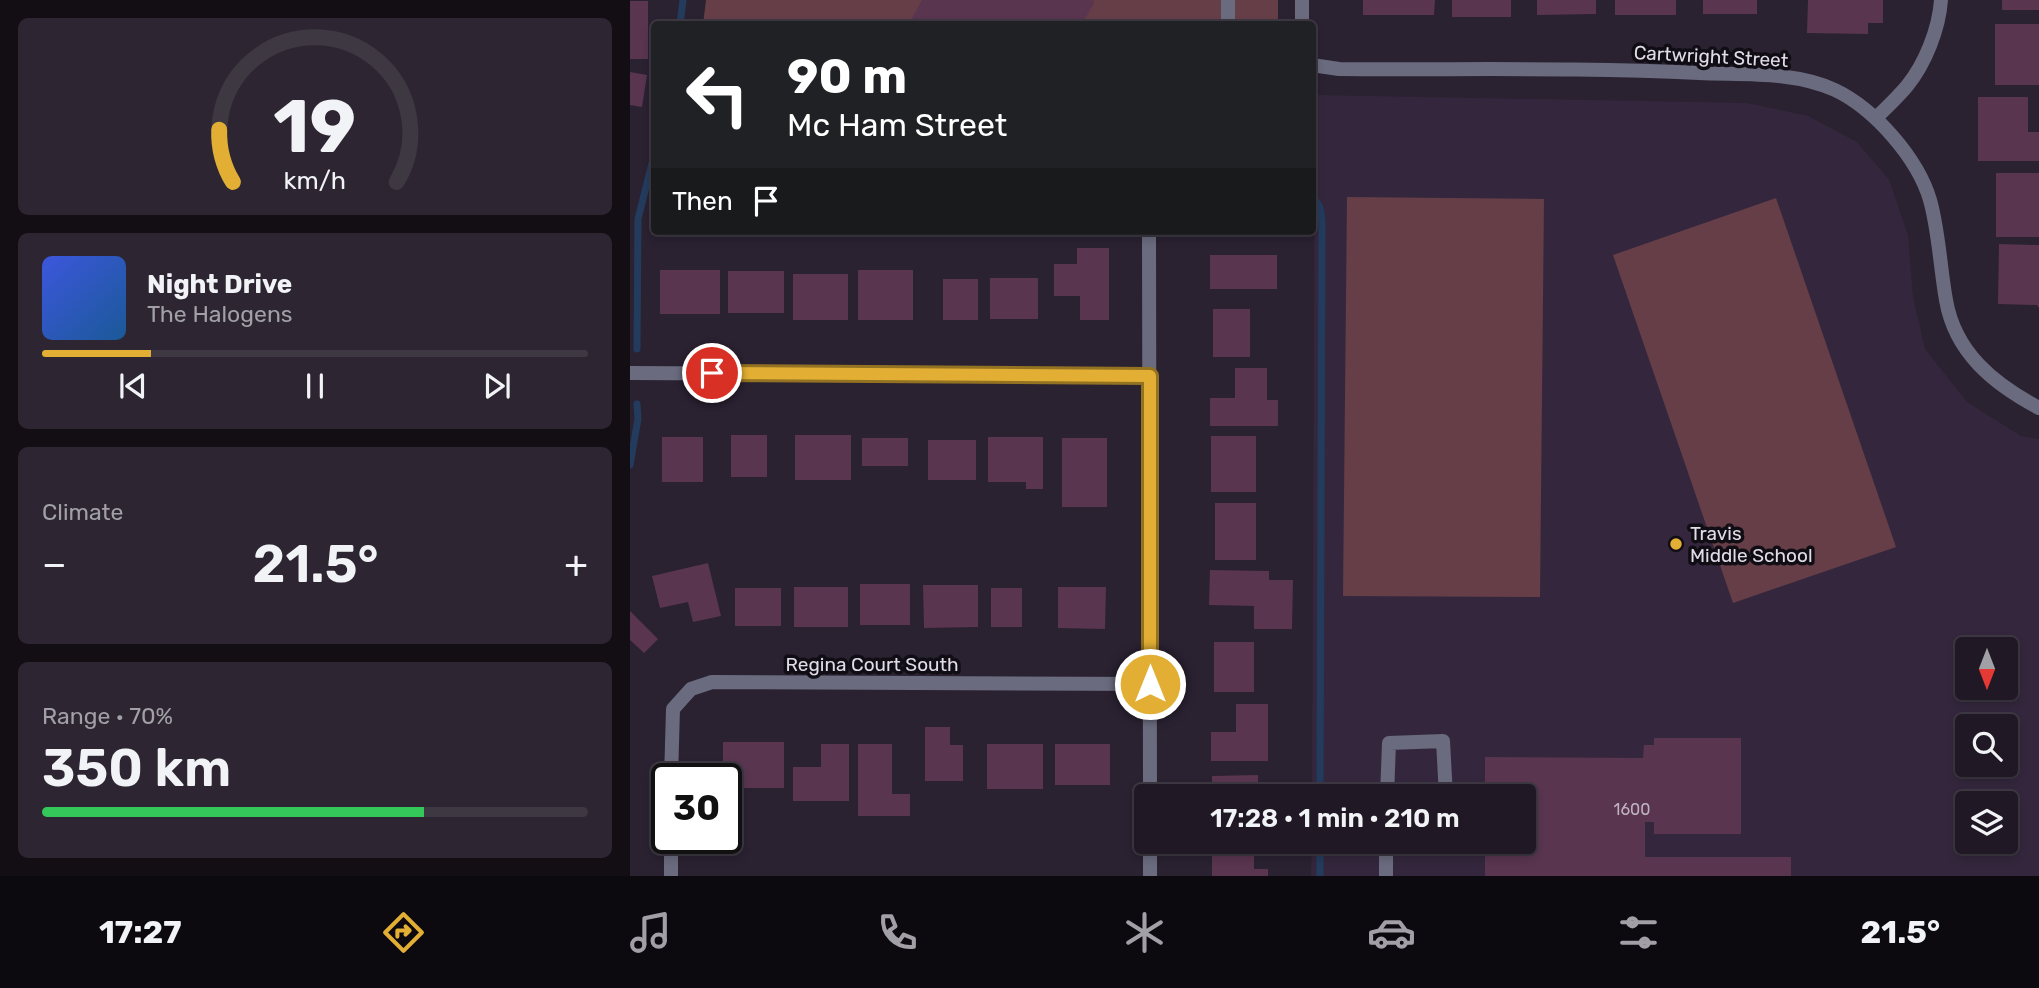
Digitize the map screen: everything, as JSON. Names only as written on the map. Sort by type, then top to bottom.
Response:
[{"type":"street","points":[[1228,0],[1228,21]]},
{"type":"street","points":[[1302,0],[1302,21]]},
{"type":"street","points":[[1876,118],[1908,85],[1922,61],[1933,35],[1941,0]]},
{"type":"street","name":"Cartwright Street","points":[[1316,66],[1339,69],[1655,71],[1777,76],[1835,90],[1876,118],[1913,164],[1930,199],[1946,303],[1957,334],[1992,380],[2039,408]]},
{"type":"street","points":[[1149,235],[1150,784]]},
{"type":"street","points":[[630,373],[1150,376]]},
{"type":"street","name":"Regina Court South","points":[[671,763],[673,709],[691,689],[712,682],[1150,684]]},
{"type":"street","points":[[1387,784],[1389,743],[1443,741],[1445,784]]},
{"type":"street","points":[[671,854],[671,876]]},
{"type":"street","points":[[1150,854],[1150,876]]},
{"type":"street","points":[[1386,876],[1387,854]]},
{"type":"shaded area","points":[[706,0],[1278,0],[1278,21],[703,21]]},
{"type":"shaded area","name":"Travis Middle School","points":[[1316,95],[1747,103],[1808,116],[1857,142],[1889,180],[1908,235],[1913,297],[1925,349],[1967,402],[2021,436],[2039,439],[2039,876],[1311,876],[1312,854],[1536,854],[1536,784],[1312,784]]},
{"type":"shaded area","points":[[1347,197],[1544,199],[1540,597],[1343,596]]},
{"type":"shaded area","points":[[1776,198],[1896,547],[1733,603],[1613,255]]},
{"type":"building","points":[[922,0],[1093,0],[1094,3],[1084,21],[911,21]]},
{"type":"building","points":[[1363,0],[1435,0],[1434,15],[1363,15]]},
{"type":"building","points":[[1452,0],[1511,0],[1511,17],[1452,17]]},
{"type":"building","points":[[1537,0],[1596,0],[1596,14],[1537,15]]},
{"type":"building","points":[[1615,0],[1676,0],[1676,15],[1615,15]]},
{"type":"building","points":[[1703,0],[1757,0],[1757,14],[1703,14]]},
{"type":"building","points":[[1808,0],[1883,0],[1883,23],[1868,23],[1868,34],[1807,33]]},
{"type":"building","points":[[2002,0],[2039,0],[2039,10],[2002,10]]},
{"type":"building","points":[[630,1],[648,1],[648,59],[630,59]]},
{"type":"building","points":[[1995,24],[2039,24],[2039,85],[1995,85]]},
{"type":"building","points":[[630,72],[647,75],[642,107],[630,105]]},
{"type":"building","points":[[1978,97],[2028,97],[2028,132],[2039,132],[2039,161],[1978,161]]},
{"type":"building","points":[[1996,173],[2039,173],[2039,237],[1996,237]]},
{"type":"building","points":[[1999,244],[2039,245],[2039,308],[2037,305],[1998,304]]},
{"type":"building","points":[[1077,248],[1109,248],[1109,320],[1080,320],[1080,296],[1054,296],[1054,264],[1077,264]]},
{"type":"building","points":[[1210,255],[1277,255],[1277,289],[1210,289]]},
{"type":"building","points":[[660,270],[720,270],[720,314],[660,314]]},
{"type":"building","points":[[858,270],[913,270],[913,320],[858,320]]},
{"type":"building","points":[[728,271],[784,271],[784,313],[728,313]]},
{"type":"building","points":[[793,274],[848,274],[848,320],[793,320]]},
{"type":"building","points":[[990,278],[1038,278],[1038,319],[990,319]]},
{"type":"building","points":[[943,279],[978,279],[978,320],[943,320]]},
{"type":"building","points":[[1213,309],[1250,309],[1250,357],[1213,357]]},
{"type":"building","points":[[1235,368],[1267,368],[1267,400],[1278,400],[1278,426],[1210,426],[1210,398],[1235,398]]},
{"type":"building","points":[[731,435],[767,435],[767,477],[731,477]]},
{"type":"building","points":[[795,435],[851,435],[851,480],[795,480]]},
{"type":"building","points":[[1211,436],[1256,436],[1256,492],[1211,492]]},
{"type":"building","points":[[662,437],[703,437],[703,482],[662,482]]},
{"type":"building","points":[[988,437],[1043,437],[1043,489],[1026,489],[1026,482],[988,482]]},
{"type":"building","points":[[862,438],[908,438],[908,466],[862,466]]},
{"type":"building","points":[[1062,438],[1107,438],[1107,507],[1062,507]]},
{"type":"building","points":[[928,440],[976,440],[976,480],[928,480]]},
{"type":"building","points":[[1215,503],[1256,503],[1256,560],[1215,560]]},
{"type":"building","points":[[708,563],[721,616],[693,622],[688,602],[660,608],[652,576]]},
{"type":"building","points":[[1210,570],[1269,571],[1269,580],[1293,580],[1292,629],[1254,629],[1254,606],[1209,605]]},
{"type":"building","points":[[860,584],[910,584],[910,625],[860,625]]},
{"type":"building","points":[[923,585],[978,585],[978,627],[924,628]]},
{"type":"building","points":[[794,587],[848,587],[848,627],[794,627]]},
{"type":"building","points":[[1058,587],[1106,587],[1105,629],[1058,628]]},
{"type":"building","points":[[735,588],[781,588],[781,626],[735,626]]},
{"type":"building","points":[[991,588],[1022,588],[1022,627],[991,627]]},
{"type":"building","points":[[630,611],[658,639],[644,653],[630,640]]},
{"type":"building","points":[[1214,642],[1254,642],[1254,692],[1214,692]]},
{"type":"building","points":[[1236,704],[1268,704],[1268,761],[1211,761],[1211,732],[1236,732]]},
{"type":"building","points":[[925,727],[950,727],[950,745],[963,745],[963,781],[925,781]]},
{"type":"building","points":[[1654,738],[1741,738],[1741,834],[1654,834],[1654,822],[1645,822],[1645,857],[1791,857],[1791,876],[1485,876],[1485,854],[1536,854],[1536,784],[1485,784],[1485,757],[1643,758],[1644,745],[1654,745]]},
{"type":"building","points":[[723,742],[784,742],[784,788],[742,788],[742,763],[723,763]]},
{"type":"building","points":[[821,744],[849,744],[849,801],[793,801],[793,767],[821,767]]},
{"type":"building","points":[[858,744],[892,744],[892,794],[910,794],[910,816],[858,816]]},
{"type":"building","points":[[987,744],[1043,744],[1043,789],[987,789]]},
{"type":"building","points":[[1055,744],[1110,744],[1110,785],[1055,785]]},
{"type":"building","points":[[1258,775],[1258,784],[1212,784],[1212,776]]},
{"type":"building","points":[[1212,854],[1254,854],[1254,869],[1268,869],[1268,876],[1212,876]]},
{"type":"waterway","points":[[680,21],[683,0]]},
{"type":"waterway","points":[[637,349],[638,219],[651,167]]},
{"type":"waterway","points":[[1316,202],[1322,223],[1320,784]]},
{"type":"waterway","points":[[630,465],[638,419],[637,404]]},
{"type":"waterway","points":[[1320,854],[1320,876]]},
{"type":"place","name":"Travis Middle School","points":[[1676,544]]},
{"type":"route","points":[[712,373],[1150,376],[1150,684]]}]
